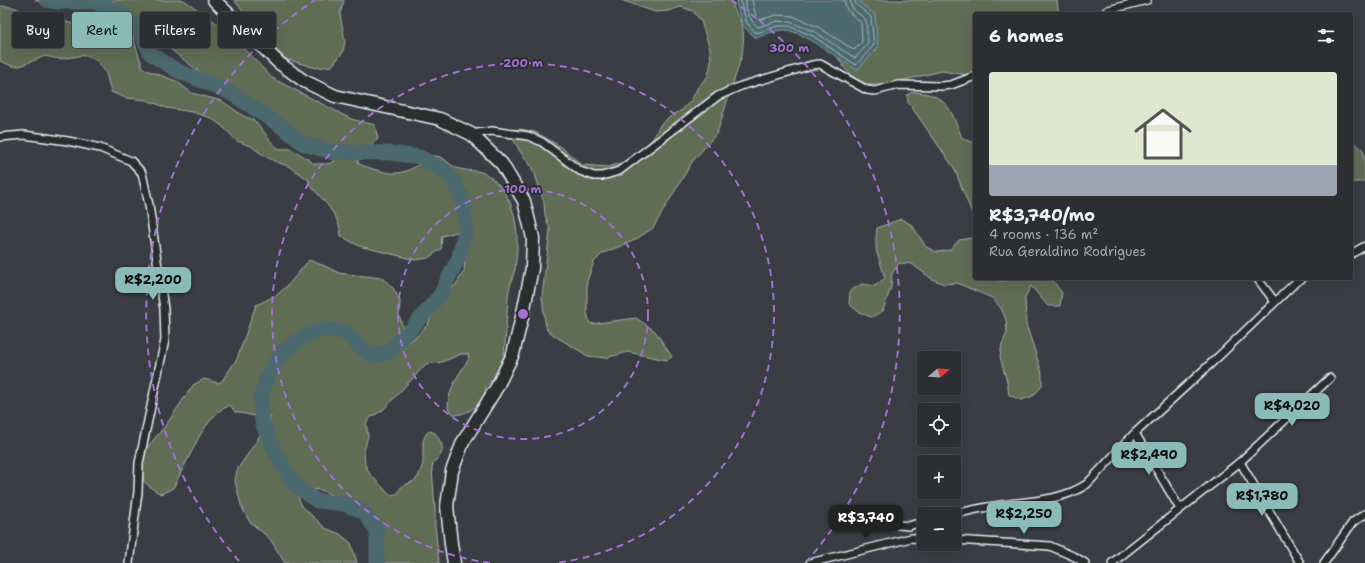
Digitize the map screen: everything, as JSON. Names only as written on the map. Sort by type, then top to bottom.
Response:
[{"type":"main road","points":[[214,0],[279,63],[304,81],[335,96],[440,120],[471,134],[502,164],[524,201],[533,238],[532,268],[523,313],[512,354],[497,387],[463,442],[452,471],[447,506],[454,563]]},
{"type":"street","points":[[1106,12],[1108,10],[1147,0]]},
{"type":"street","points":[[471,134],[492,131],[528,136],[542,142],[580,171],[594,176],[602,176],[619,171],[718,96],[741,86],[812,65],[820,64],[867,90],[874,91],[898,85],[951,85],[973,77]]},
{"type":"street","points":[[0,138],[24,135],[68,141],[100,148],[131,161],[142,173],[149,205],[164,309],[165,340],[139,463],[138,492],[129,563]]},
{"type":"street","points":[[1353,253],[1365,246]]},
{"type":"street","points":[[1258,280],[1275,302]]},
{"type":"street","points":[[961,512],[991,506],[1060,496],[1075,492],[1087,484],[1135,433],[1300,280]]},
{"type":"street","points":[[1112,563],[1240,462],[1330,378]]},
{"type":"street","points":[[1135,433],[1180,509]]},
{"type":"street","points":[[1240,462],[1300,563]]},
{"type":"street","points":[[1324,563],[1353,522],[1365,514]]},
{"type":"street","points":[[880,523],[909,526],[917,523]]},
{"type":"street","points":[[810,563],[917,538]]},
{"type":"street","points":[[961,540],[1050,546],[1085,563]]},
{"type":"green space","points":[[35,0],[100,0],[83,4],[60,6]]},
{"type":"green space","points":[[102,0],[184,0],[201,12],[140,12],[140,26],[132,19],[132,12],[122,12]]},
{"type":"green space","points":[[234,0],[344,0],[340,14],[345,41],[343,52],[332,66],[316,68],[285,59],[274,48],[276,48],[276,12],[244,12]]},
{"type":"green space","points":[[621,0],[732,0],[743,30],[742,55],[717,133],[692,162],[653,228],[633,241],[603,253],[594,262],[587,281],[587,313],[590,324],[636,318],[655,331],[672,357],[666,360],[628,352],[605,358],[588,356],[547,330],[542,297],[550,230],[535,174],[508,130],[521,129],[535,132],[560,146],[582,165],[609,167],[623,162],[644,148],[654,137],[660,125],[671,116],[682,110],[692,99],[698,87],[708,76],[711,62],[710,49],[701,21],[693,11],[681,7],[668,11],[655,12]]},
{"type":"green space","points":[[845,0],[1057,0],[1059,12],[973,12],[973,78],[967,75],[942,71],[884,85],[862,85],[846,70],[832,49]]},
{"type":"green space","points":[[0,6],[13,7],[25,12],[12,12],[12,48],[64,48],[64,21],[72,23],[72,48],[132,48],[132,35],[143,68],[176,81],[192,93],[222,101],[245,117],[255,121],[278,148],[292,150],[307,158],[314,164],[327,164],[334,162],[328,152],[311,147],[287,136],[257,108],[242,105],[169,48],[210,48],[210,19],[218,24],[218,48],[243,48],[272,78],[351,119],[375,125],[378,139],[367,150],[358,155],[358,163],[361,165],[383,172],[397,173],[403,172],[420,164],[429,157],[437,156],[457,168],[486,174],[497,182],[511,204],[516,230],[517,256],[508,296],[504,356],[500,371],[486,387],[482,400],[476,407],[463,413],[455,415],[448,409],[448,402],[452,389],[469,359],[468,354],[461,354],[442,362],[426,364],[383,410],[370,418],[366,423],[368,436],[364,451],[365,465],[370,474],[390,495],[397,494],[402,486],[414,481],[418,477],[423,464],[423,441],[426,434],[430,431],[435,433],[440,440],[442,451],[432,468],[435,526],[439,563],[382,563],[383,554],[370,522],[346,503],[321,490],[308,489],[297,495],[302,506],[325,528],[340,534],[351,543],[357,563],[285,563],[270,539],[249,521],[241,505],[235,481],[237,470],[271,416],[260,417],[235,412],[230,405],[219,411],[200,435],[173,488],[161,494],[144,482],[136,463],[166,425],[193,385],[204,379],[218,383],[221,382],[237,359],[256,305],[277,295],[290,283],[309,260],[339,273],[382,278],[393,288],[400,301],[399,315],[408,343],[428,324],[434,309],[457,283],[464,271],[465,258],[463,245],[457,232],[442,236],[441,249],[428,258],[416,260],[359,246],[341,236],[340,228],[334,214],[309,184],[309,180],[288,166],[276,162],[251,146],[237,141],[222,126],[211,118],[192,112],[167,108],[147,100],[126,98],[111,92],[106,73],[102,67],[97,61],[86,55],[59,59],[45,56],[20,66],[12,66],[0,61]]},
{"type":"green space","points":[[912,92],[924,93],[940,100],[951,111],[962,138],[973,142],[973,216],[954,168],[908,102],[907,95]]},
{"type":"green space","points":[[1353,142],[1363,150],[1365,160],[1365,179],[1363,182],[1353,182]]},
{"type":"green space","points":[[901,219],[912,225],[926,247],[937,252],[950,250],[959,240],[972,238],[973,280],[1052,280],[1062,293],[1060,306],[1048,306],[1031,286],[1025,297],[1026,324],[1042,373],[1042,386],[1033,396],[1021,400],[1009,395],[1000,357],[1002,344],[1007,333],[1006,320],[1001,308],[992,298],[957,283],[944,284],[932,279],[912,264],[899,263],[892,274],[891,287],[883,311],[871,317],[859,312],[849,304],[850,291],[862,284],[875,286],[885,278],[876,250],[877,228]]},
{"type":"water","points":[[737,0],[857,0],[875,15],[878,48],[857,70],[812,41],[794,32],[778,30],[756,38],[743,26],[736,4]]},
{"type":"waterway","points":[[47,0],[58,2],[94,2],[119,11],[137,27],[151,54],[178,71],[229,92],[278,124],[304,144],[332,152],[389,153],[420,157],[448,173],[462,197],[466,229],[459,257],[440,295],[388,353],[372,356],[346,333],[326,329],[304,337],[283,351],[268,375],[260,399],[262,422],[276,454],[295,485],[317,501],[345,504],[364,512],[377,531],[377,563]]}]
